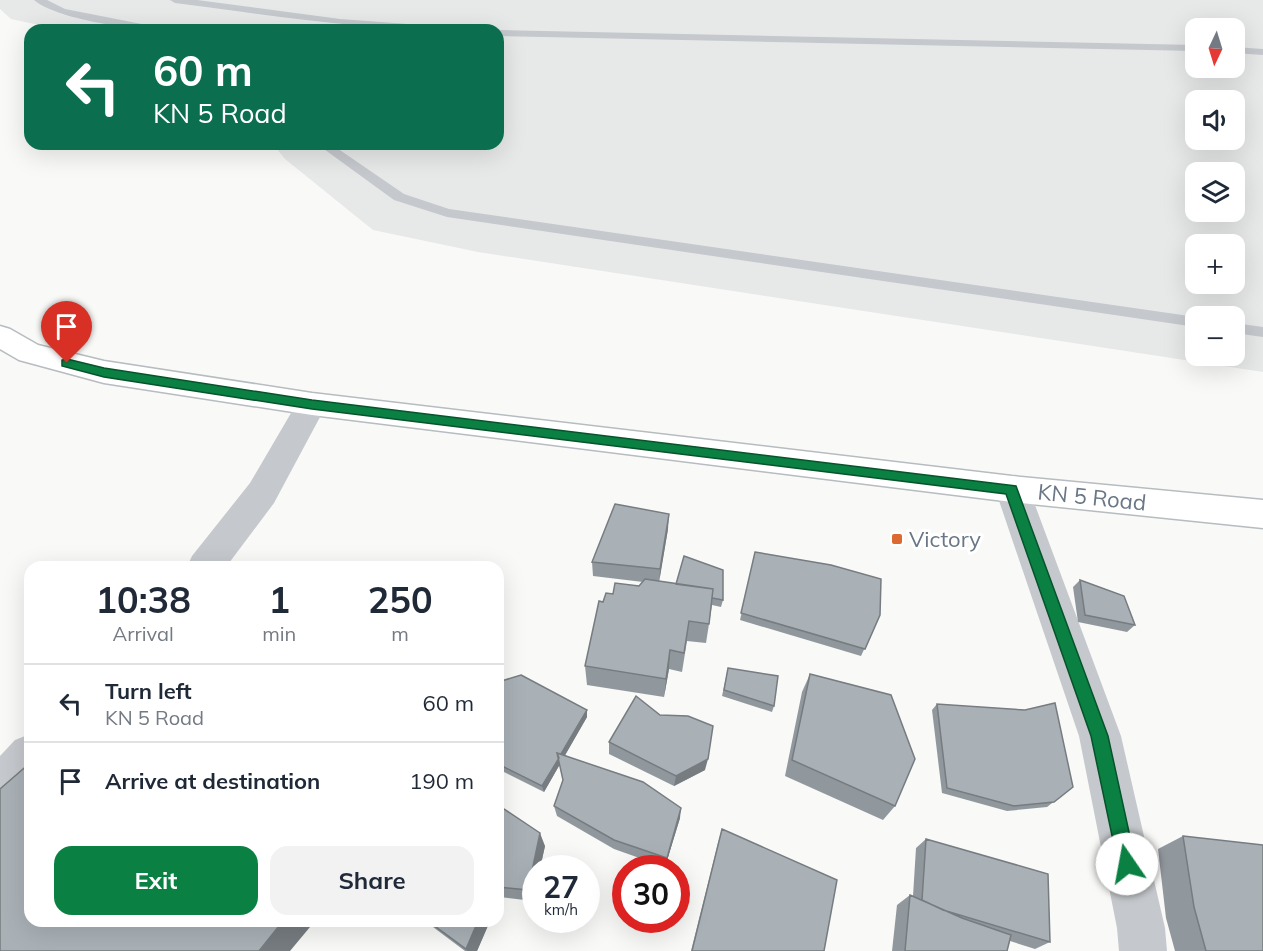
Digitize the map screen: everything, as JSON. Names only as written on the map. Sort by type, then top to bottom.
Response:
[{"type":"main road","name":"KN 5 Road","points":[[0,336],[29,353],[104,372],[312,404],[1012,489],[1263,514]]},
{"type":"street","points":[[210,561],[262,493],[312,404]]},
{"type":"street","points":[[1012,489],[1100,736],[1141,928],[1143,951]]},
{"type":"street","points":[[0,786],[24,761]]},
{"type":"lane","points":[[39,0],[62,10],[129,24]]},
{"type":"lane","points":[[175,0],[367,24]]},
{"type":"lane","points":[[504,33],[1185,48]]},
{"type":"lane","points":[[1245,51],[1263,52]]},
{"type":"lane","points":[[332,150],[399,197],[447,213],[1185,320]]},
{"type":"lane","points":[[1245,330],[1263,332]]},
{"type":"shaded area","points":[[0,0],[1263,0],[1263,372],[1224,366],[1245,366],[1245,306],[1185,306],[1185,360],[478,252],[373,230],[285,159],[278,150],[504,150],[504,24],[35,24],[11,19],[0,9]]},
{"type":"building","points":[[615,504],[669,514],[660,569],[592,562]]},
{"type":"building","points":[[755,552],[831,565],[881,579],[880,615],[865,649],[741,613]]},
{"type":"building","points":[[684,556],[723,570],[723,600],[712,598],[713,589],[676,584]]},
{"type":"building","points":[[645,579],[713,589],[709,624],[689,621],[684,653],[670,650],[666,679],[585,666],[599,601],[603,602],[606,593],[613,594],[615,583],[639,586]]},
{"type":"building","points":[[1080,580],[1124,596],[1135,625],[1085,615]]},
{"type":"building","points":[[728,668],[778,676],[774,706],[724,690]]},
{"type":"building","points":[[810,674],[891,695],[915,759],[895,806],[792,760]]},
{"type":"building","points":[[521,675],[587,710],[561,754],[557,753],[559,758],[542,786],[504,767],[504,680]]},
{"type":"building","points":[[636,696],[660,715],[688,716],[713,726],[708,759],[676,776],[609,742]]},
{"type":"building","points":[[1055,703],[1073,787],[1054,802],[1014,806],[947,788],[937,704],[1025,710]]},
{"type":"building","points":[[557,753],[643,782],[681,808],[668,855],[658,855],[614,840],[554,806],[563,780]]},
{"type":"building","points":[[24,768],[24,927],[278,927],[259,951],[0,951],[0,789]]},
{"type":"building","points":[[504,809],[540,833],[535,855],[522,855],[522,889],[504,888]]},
{"type":"building","points":[[722,829],[837,880],[824,951],[692,951]]},
{"type":"building","points":[[1183,836],[1263,845],[1263,951],[1206,951],[1194,907]]},
{"type":"building","points":[[926,839],[1048,874],[1050,942],[943,910],[922,900]]},
{"type":"building","points":[[910,895],[962,918],[1011,935],[1007,951],[905,951]]},
{"type":"building","points":[[436,927],[475,927],[466,949]]},
{"type":"place","name":"Victory","points":[[897,539]]},
{"type":"route","points":[[67,363],[104,372],[312,404],[1012,489],[1100,736],[1127,864]]}]
